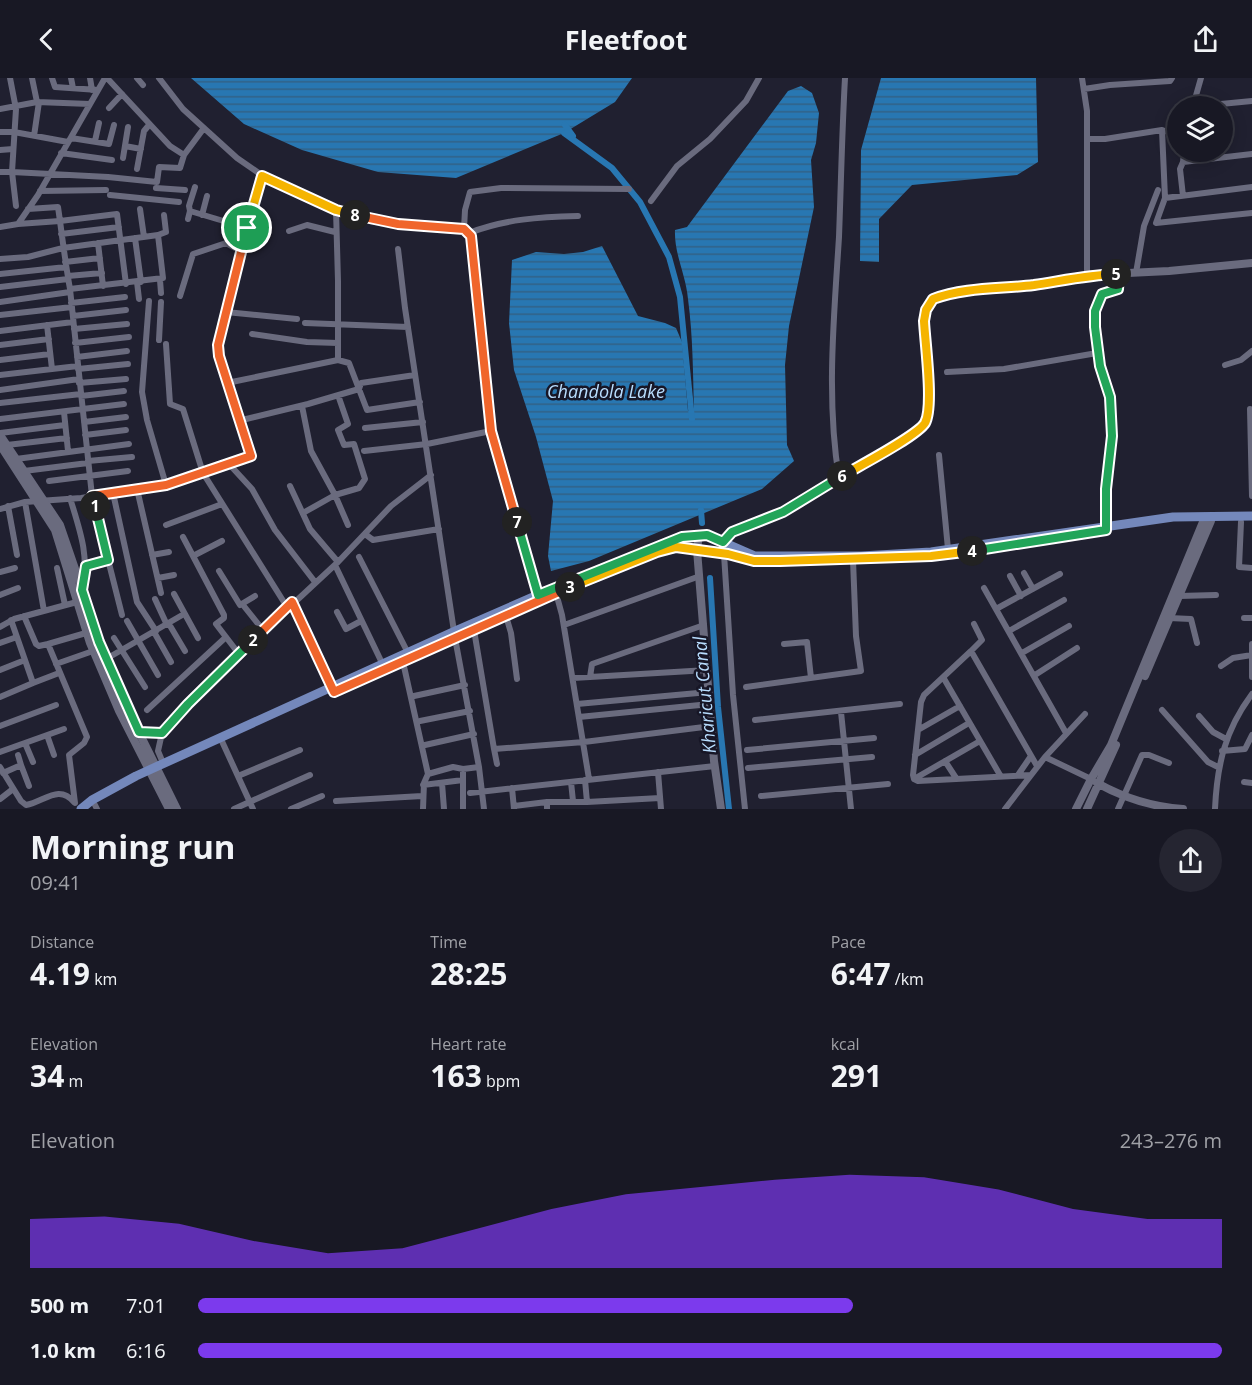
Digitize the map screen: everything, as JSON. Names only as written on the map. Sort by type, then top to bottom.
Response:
[{"type":"main road","points":[[79,807],[155,769],[682,537],[707,535],[754,556],[763,557],[861,556],[931,552],[1106,528],[1252,516]]},
{"type":"main road","points":[[1208,519],[1252,522]]},
{"type":"main road","points":[[455,635],[474,630],[539,598],[657,552],[676,547],[754,561],[853,560],[931,556],[1106,528]]},
{"type":"main road","points":[[333,690],[382,665],[406,657]]},
{"type":"main road","points":[[94,808],[155,769]]},
{"type":"street","points":[[10,78],[16,106],[12,172],[16,206]]},
{"type":"street","points":[[32,78],[38,102],[34,136]]},
{"type":"street","points":[[52,78],[55,87],[95,90]]},
{"type":"street","points":[[71,78],[73,88]]},
{"type":"street","points":[[90,78],[95,90]]},
{"type":"street","points":[[18,224],[40,191],[90,104],[95,90],[106,78],[170,146],[184,155]]},
{"type":"street","points":[[137,78],[143,85]]},
{"type":"street","points":[[159,78],[183,109],[237,158],[262,176],[336,210],[398,224],[467,231],[532,217],[578,216]]},
{"type":"street","points":[[651,201],[677,166],[710,139],[746,101],[759,78]]},
{"type":"street","points":[[839,478],[834,449],[832,383],[845,78]]},
{"type":"street","points":[[1082,78],[1087,139],[1087,275]]},
{"type":"street","points":[[1084,89],[1170,81],[1172,78]]},
{"type":"street","points":[[1196,96],[1201,78]]},
{"type":"street","points":[[109,108],[122,94]]},
{"type":"street","points":[[1233,103],[1252,101]]},
{"type":"street","points":[[0,109],[38,102],[90,104]]},
{"type":"street","points":[[95,141],[99,123]]},
{"type":"street","points":[[0,132],[109,143],[114,125]]},
{"type":"street","points":[[137,170],[144,131],[149,125]]},
{"type":"street","points":[[123,158],[128,127]]},
{"type":"street","points":[[155,200],[159,167],[180,168],[184,155],[204,128]]},
{"type":"street","points":[[1087,139],[1105,139],[1162,130],[1167,132]]},
{"type":"street","points":[[1162,130],[1165,198],[1156,223],[1252,213]]},
{"type":"street","points":[[125,146],[141,148]]},
{"type":"street","points":[[0,150],[13,149]]},
{"type":"street","points":[[61,153],[112,160]]},
{"type":"street","points":[[1233,156],[1252,154]]},
{"type":"street","points":[[1183,162],[1180,169],[1183,196]]},
{"type":"street","points":[[0,172],[50,173],[185,190]]},
{"type":"street","points":[[0,509],[24,502],[92,496],[166,485],[251,456],[238,421],[219,356],[218,345],[262,176]]},
{"type":"street","points":[[195,186],[189,206],[191,208],[189,215],[202,214],[247,228]]},
{"type":"street","points":[[1165,198],[1252,187]]},
{"type":"street","points":[[539,598],[491,431],[473,241],[467,231],[465,210],[470,192],[501,188],[628,189]]},
{"type":"street","points":[[1137,273],[1144,226],[1158,190]]},
{"type":"street","points":[[40,191],[108,193],[179,202]]},
{"type":"street","points":[[202,214],[207,196]]},
{"type":"street","points":[[28,209],[58,207],[72,305],[92,496],[125,618],[158,675]]},
{"type":"street","points":[[140,209],[144,237]]},
{"type":"street","points":[[336,210],[338,360]]},
{"type":"street","points":[[0,221],[0,227],[116,213],[126,284]]},
{"type":"street","points":[[0,259],[28,257],[63,248],[158,235],[166,232],[164,215]]},
{"type":"street","points":[[289,231],[308,225],[335,232]]},
{"type":"street","points":[[61,234],[119,227]]},
{"type":"street","points":[[158,235],[163,277],[160,280],[161,293]]},
{"type":"street","points":[[135,238],[139,282],[138,299]]},
{"type":"street","points":[[98,243],[103,286]]},
{"type":"street","points":[[180,296],[192,254],[226,243],[241,251]]},
{"type":"street","points":[[398,249],[455,635],[474,734],[484,809]]},
{"type":"street","points":[[0,274],[100,258]]},
{"type":"street","points":[[746,809],[733,695],[723,542],[732,532],[783,512],[914,434],[925,423],[930,396],[924,321],[926,310],[933,299],[962,292],[1033,285],[1087,275],[1252,263]]},
{"type":"street","points":[[0,287],[102,273]]},
{"type":"street","points":[[1106,528],[1112,436],[1111,406],[1097,353],[1095,311],[1102,294],[1118,289],[1119,274]]},
{"type":"street","points":[[0,302],[103,286],[160,280]]},
{"type":"street","points":[[0,315],[125,297]]},
{"type":"street","points":[[149,301],[142,376],[143,398],[166,485]]},
{"type":"street","points":[[159,340],[161,302]]},
{"type":"street","points":[[0,331],[73,322],[126,310]]},
{"type":"street","points":[[226,312],[297,319]]},
{"type":"street","points":[[73,322],[128,324]]},
{"type":"street","points":[[304,323],[408,327]]},
{"type":"street","points":[[47,325],[52,369]]},
{"type":"street","points":[[146,328],[159,330]]},
{"type":"street","points":[[252,334],[307,342],[338,343]]},
{"type":"street","points":[[75,343],[129,337]]},
{"type":"street","points":[[0,345],[48,339]]},
{"type":"street","points":[[166,344],[170,404],[183,409],[203,472],[290,605],[333,690]]},
{"type":"street","points":[[77,357],[127,351]]},
{"type":"street","points":[[1225,365],[1241,360],[1252,351]]},
{"type":"street","points":[[947,372],[1004,369],[1097,353]]},
{"type":"street","points":[[0,360],[50,354]]},
{"type":"street","points":[[227,383],[338,360],[349,363],[367,410],[420,402]]},
{"type":"street","points":[[0,375],[128,364]]},
{"type":"street","points":[[359,389],[361,383],[416,375]]},
{"type":"street","points":[[0,390],[79,381],[126,379]]},
{"type":"street","points":[[238,421],[302,406],[359,389]]},
{"type":"street","points":[[0,403],[124,391]]},
{"type":"street","points":[[303,513],[336,495],[359,488],[365,480],[354,444],[344,445],[338,430],[348,424],[338,395]]},
{"type":"street","points":[[0,419],[124,404]]},
{"type":"street","points":[[302,406],[311,451],[336,495],[348,525]]},
{"type":"street","points":[[1250,409],[1252,496]]},
{"type":"street","points":[[64,412],[68,451]]},
{"type":"street","points":[[84,422],[126,417]]},
{"type":"street","points":[[365,428],[423,422]]},
{"type":"street","points":[[65,425],[0,434],[3,445],[60,525],[106,659],[155,769],[169,809]]},
{"type":"street","points":[[85,435],[126,430]]},
{"type":"street","points":[[364,451],[427,444],[491,431]]},
{"type":"street","points":[[3,445],[67,438]]},
{"type":"street","points":[[16,459],[129,444]]},
{"type":"street","points":[[3,445],[24,471],[55,530],[86,633],[119,711],[177,809]]},
{"type":"street","points":[[939,455],[948,549]]},
{"type":"street","points":[[24,471],[132,457]]},
{"type":"street","points":[[229,464],[252,489],[275,530],[315,582]]},
{"type":"street","points":[[49,481],[128,471]]},
{"type":"street","points":[[155,769],[162,733],[263,630],[336,564],[391,506],[431,475]]},
{"type":"street","points":[[290,486],[310,529],[336,564],[382,665]]},
{"type":"street","points":[[137,489],[161,593]]},
{"type":"street","points":[[113,493],[137,602],[171,662]]},
{"type":"street","points":[[70,498],[85,549],[86,566],[82,590]]},
{"type":"street","points":[[24,502],[44,611]]},
{"type":"street","points":[[166,525],[222,504]]},
{"type":"street","points":[[8,506],[17,555]]},
{"type":"street","points":[[1087,809],[1170,618],[1208,519]]},
{"type":"street","points":[[1076,809],[1111,745],[1208,519]]},
{"type":"street","points":[[1241,522],[1239,567],[1252,568]]},
{"type":"street","points":[[365,534],[373,540],[439,529]]},
{"type":"street","points":[[699,534],[697,550],[715,766],[721,809]]},
{"type":"street","points":[[183,537],[224,615],[224,618],[216,624],[239,654]]},
{"type":"street","points":[[193,556],[222,541]]},
{"type":"street","points":[[152,555],[169,552]]},
{"type":"street","points":[[359,557],[406,657],[428,774],[423,785],[423,809]]},
{"type":"street","points":[[86,566],[108,560]]},
{"type":"street","points":[[746,687],[861,671],[856,636],[853,560]]},
{"type":"street","points":[[0,572],[15,568]]},
{"type":"street","points":[[57,568],[65,605]]},
{"type":"street","points":[[219,571],[240,606],[243,605],[263,630]]},
{"type":"street","points":[[1024,573],[1033,589]]},
{"type":"street","points":[[996,609],[1060,574]]},
{"type":"street","points":[[158,578],[174,575]]},
{"type":"street","points":[[564,625],[700,576]]},
{"type":"street","points":[[1010,576],[1021,596]]},
{"type":"street","points":[[0,596],[18,588]]},
{"type":"street","points":[[984,588],[1066,733]]},
{"type":"street","points":[[556,593],[564,625],[584,742],[587,802]]},
{"type":"street","points":[[174,594],[198,638]]},
{"type":"street","points":[[1179,596],[1216,595]]},
{"type":"street","points":[[243,605],[255,596]]},
{"type":"street","points":[[155,599],[184,651]]},
{"type":"street","points":[[1009,631],[1064,600]]},
{"type":"street","points":[[1,625],[24,616],[77,602]]},
{"type":"street","points":[[336,612],[346,629],[361,621]]},
{"type":"street","points":[[106,659],[184,614]]},
{"type":"street","points":[[506,615],[511,633],[517,679]]},
{"type":"street","points":[[24,616],[39,646],[86,633]]},
{"type":"street","points":[[1170,618],[1191,619],[1197,644]]},
{"type":"street","points":[[1244,618],[1252,618]]},
{"type":"street","points":[[11,620],[33,683]]},
{"type":"street","points":[[914,779],[921,702],[924,695],[982,640],[974,624]]},
{"type":"street","points":[[590,677],[592,664],[704,625]]},
{"type":"street","points":[[1022,654],[1069,626]]},
{"type":"street","points":[[474,630],[497,764]]},
{"type":"street","points":[[0,643],[17,637]]},
{"type":"street","points":[[147,710],[226,637]]},
{"type":"street","points":[[114,638],[145,687]]},
{"type":"street","points":[[784,644],[807,642],[811,678]]},
{"type":"street","points":[[48,644],[87,737],[84,743],[69,755],[79,807]]},
{"type":"street","points":[[1252,644],[1252,677]]},
{"type":"street","points":[[1035,675],[1077,648]]},
{"type":"street","points":[[56,664],[93,651]]},
{"type":"street","points":[[971,651],[1037,766]]},
{"type":"street","points":[[1221,666],[1233,658],[1252,655]]},
{"type":"street","points":[[0,670],[25,660]]},
{"type":"street","points":[[573,678],[708,670]]},
{"type":"street","points":[[0,697],[59,673]]},
{"type":"street","points":[[943,677],[1000,775]]},
{"type":"street","points":[[414,696],[465,685]]},
{"type":"street","points":[[577,704],[709,692]]},
{"type":"street","points":[[1215,809],[1218,767],[1222,751],[1226,739],[1252,694]]},
{"type":"street","points":[[579,717],[710,704]]},
{"type":"street","points":[[755,720],[900,704]]},
{"type":"street","points":[[0,726],[56,705]]},
{"type":"street","points":[[918,730],[960,706]]},
{"type":"street","points":[[1162,710],[1208,762],[1218,767]]},
{"type":"street","points":[[420,721],[470,711]]},
{"type":"street","points":[[841,712],[851,809]]},
{"type":"street","points":[[1005,809],[1037,766],[1085,714]]},
{"type":"street","points":[[1199,716],[1213,732],[1226,739]]},
{"type":"street","points":[[915,755],[969,723]]},
{"type":"street","points":[[494,749],[584,742],[712,726]]},
{"type":"street","points":[[0,752],[64,729]]},
{"type":"street","points":[[139,732],[162,733]]},
{"type":"street","points":[[425,745],[474,734]]},
{"type":"street","points":[[47,735],[54,754]]},
{"type":"street","points":[[1222,751],[1245,749],[1252,735]]},
{"type":"street","points":[[747,750],[874,738]]},
{"type":"street","points":[[221,740],[253,809]]},
{"type":"street","points":[[914,779],[980,741]]},
{"type":"street","points":[[25,743],[33,762]]},
{"type":"street","points":[[238,776],[300,750]]},
{"type":"street","points":[[1118,809],[1142,755],[1149,754],[1169,763]]},
{"type":"street","points":[[18,755],[29,786]]},
{"type":"street","points":[[1018,775],[1031,756]]},
{"type":"street","points":[[748,768],[872,757]]},
{"type":"street","points":[[1046,757],[1124,796],[1159,807],[1184,809]]},
{"type":"street","points":[[945,761],[956,778]]},
{"type":"street","points":[[21,765],[1,770],[23,807],[62,793],[68,795],[79,807]]},
{"type":"street","points":[[470,793],[715,766]]},
{"type":"street","points":[[428,774],[453,767],[463,769],[479,767]]},
{"type":"street","points":[[463,769],[463,809]]},
{"type":"street","points":[[658,772],[661,809]]},
{"type":"street","points":[[234,809],[310,775]]},
{"type":"street","points":[[914,779],[918,781],[1030,775]]},
{"type":"street","points":[[423,785],[463,780]]},
{"type":"street","points":[[567,809],[571,782]]},
{"type":"street","points":[[1244,782],[1252,783]]},
{"type":"street","points":[[442,783],[444,809]]},
{"type":"street","points":[[761,796],[888,784]]},
{"type":"street","points":[[512,788],[514,807],[547,806],[570,801],[660,798]]},
{"type":"street","points":[[0,798],[13,789]]},
{"type":"street","points":[[291,809],[322,796]]},
{"type":"street","points":[[336,801],[422,796]]},
{"type":"water","points":[[191,78],[632,78],[615,102],[564,133],[456,178],[378,172],[302,150],[244,124]]},
{"type":"water","points":[[881,78],[1036,78],[1038,162],[1017,175],[912,185],[879,219],[879,262],[860,261],[861,150]]},
{"type":"water","name":"Chandola Lake","points":[[801,86],[812,93],[819,113],[816,143],[811,160],[814,207],[789,326],[785,365],[787,445],[794,461],[762,489],[589,561],[551,571],[548,556],[553,501],[536,437],[514,370],[509,323],[512,260],[536,252],[564,254],[583,252],[602,246],[638,316],[676,328],[682,342],[688,411],[694,412],[690,313],[687,290],[676,248],[675,230],[687,227],[788,91]]},
{"type":"waterway","name":"Kharicut Canal","points":[[565,125],[573,136],[564,133],[612,168],[640,202],[669,257],[680,297],[692,419]]},
{"type":"waterway","name":"Kharicut Canal","points":[[701,510],[702,523]]},
{"type":"waterway","name":"Kharicut Canal","points":[[710,578],[718,707],[729,809]]},
{"type":"route","points":[[262,176],[352,215],[398,224],[464,229],[469,233],[473,241],[491,431],[538,595],[682,537],[699,534],[723,542],[732,532],[783,512],[914,434],[925,423],[929,410],[924,321],[926,310],[933,299],[945,294],[1033,285],[1087,275],[1119,274],[1118,289],[1102,294],[1095,311],[1097,353],[1110,397],[1112,436],[1106,489],[1106,530],[931,556],[861,560],[754,561],[728,554],[676,547],[657,552],[556,593],[334,692],[292,602],[188,704],[162,733],[139,732],[126,708],[99,642],[82,590],[86,566],[108,560],[92,496],[166,485],[251,456],[219,356],[218,345],[247,228],[262,176]]}]
